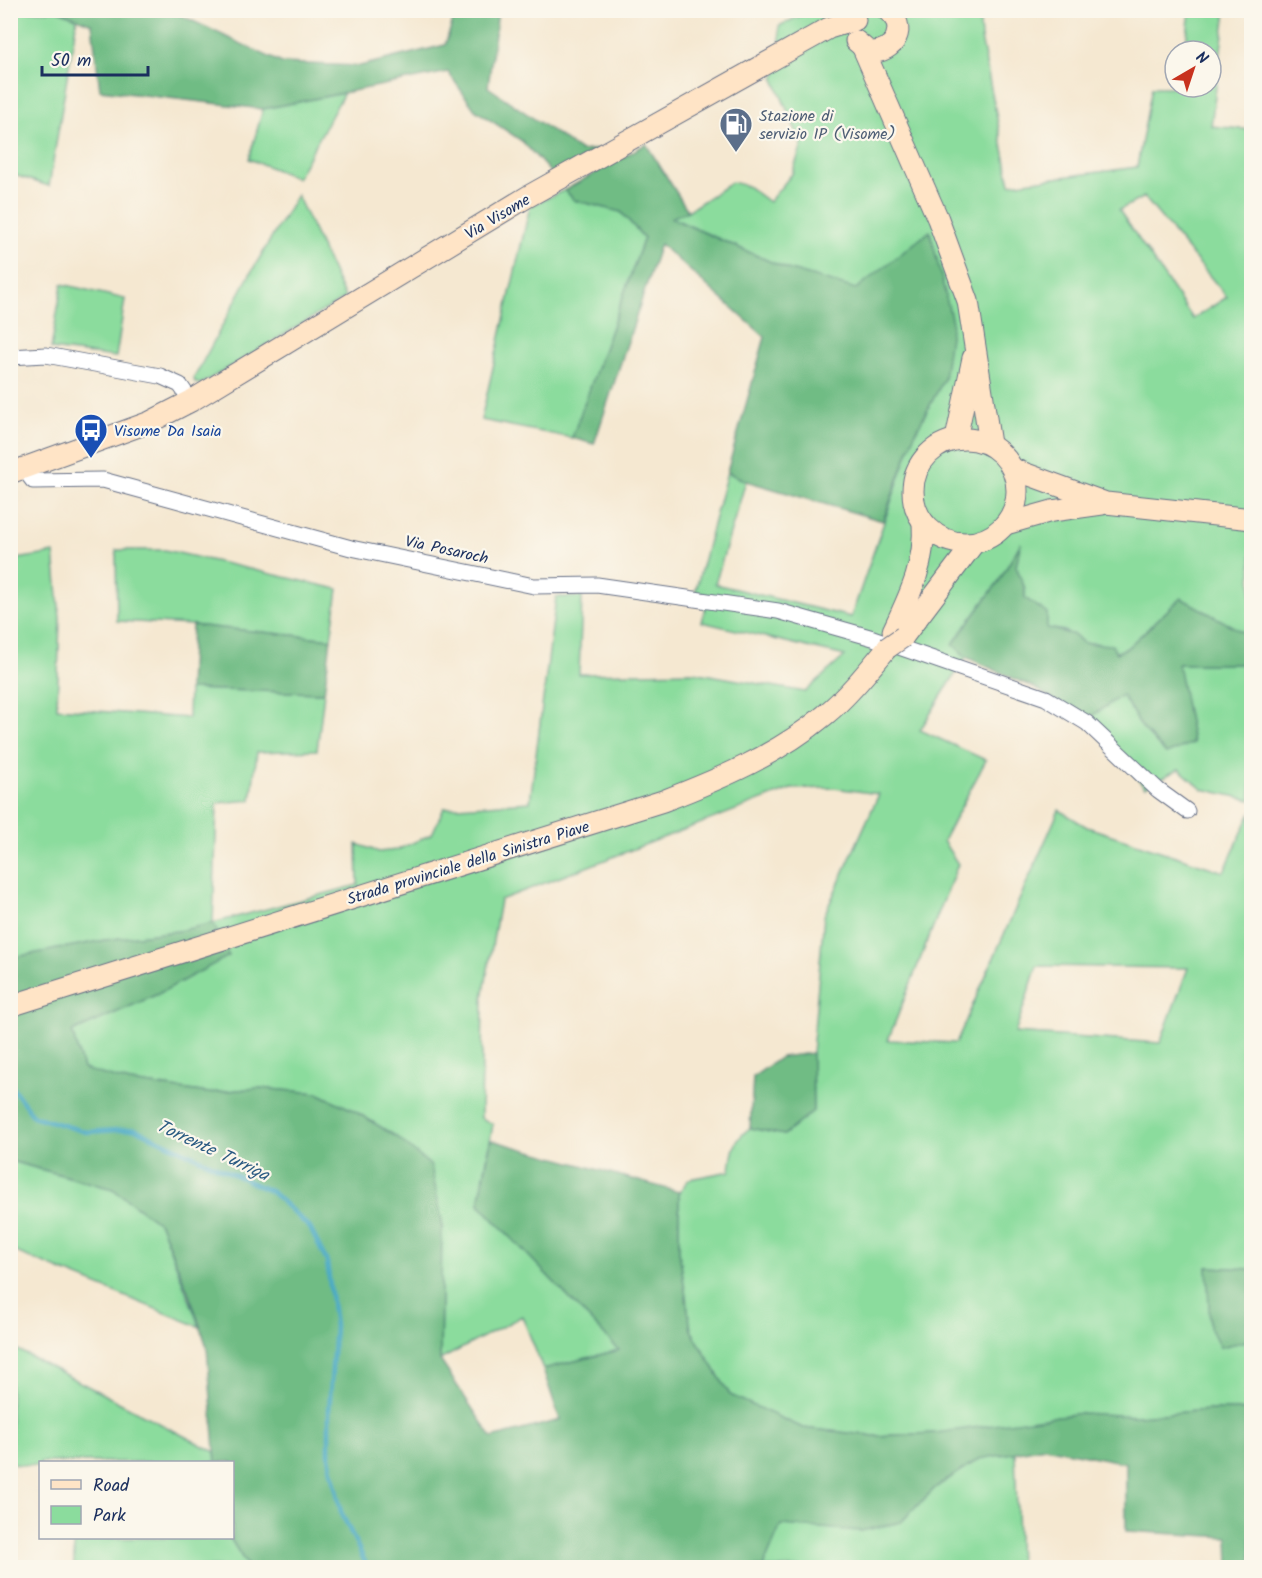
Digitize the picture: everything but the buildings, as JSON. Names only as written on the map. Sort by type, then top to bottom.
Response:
[{"type":"main road","points":[[887,102],[890,47],[898,36],[893,13]]},
{"type":"main road","points":[[860,15],[853,32],[887,102],[957,267],[968,301],[990,444]]},
{"type":"main road","name":"Via Visome","points":[[17,470],[150,422],[527,197],[829,28],[860,15]]},
{"type":"main road","name":"Via Visome","points":[[808,40],[837,38],[877,52],[890,47]]},
{"type":"main road","points":[[956,439],[976,343]]},
{"type":"main road","points":[[1006,524],[1017,499],[1018,485],[1013,469],[1004,455],[990,444],[974,439],[956,439],[940,445],[926,456],[916,471],[912,488],[915,506],[923,522],[935,534],[947,540],[974,543],[986,539],[1006,524],[1052,511],[1106,503]]},
{"type":"main road","points":[[1013,469],[1106,503],[1251,519]]},
{"type":"main road","points":[[888,642],[912,592],[920,566],[924,543],[923,522]]},
{"type":"main road","points":[[888,642],[974,543]]},
{"type":"main road","name":"Strada provinciale della Sinistra Piave","points":[[10,1006],[652,805],[707,784],[745,766],[805,731],[849,693],[888,642]]},
{"type":"street","points":[[10,357],[46,355],[160,376],[180,385],[190,400]]},
{"type":"street","name":"Via Posaroch","points":[[17,470],[33,482],[103,480],[351,548],[534,586],[597,585],[778,611],[888,642]]},
{"type":"street","points":[[888,642],[1026,689],[1056,703],[1093,728],[1158,790],[1187,811]]},
{"type":"green space","points":[[10,11],[59,11],[77,18],[49,186],[11,174]]},
{"type":"green space","points":[[59,11],[176,11],[282,63],[360,66],[445,45],[456,11],[498,11],[488,87],[581,151],[600,149],[553,175],[522,141],[475,110],[448,72],[263,109],[100,90],[92,24]]},
{"type":"green space","points":[[810,11],[979,11],[981,38],[1010,184],[1137,167],[1152,87],[1163,87],[1163,99],[1215,99],[1211,126],[1252,130],[1251,800],[1202,789],[1179,769],[1145,787],[1086,720],[1122,695],[1143,729],[1193,742],[1177,664],[1243,664],[1181,598],[1127,648],[1115,653],[1096,643],[1083,643],[1065,631],[1047,628],[1025,598],[1025,589],[1016,566],[1020,545],[999,581],[953,644],[966,657],[920,730],[986,760],[943,841],[958,864],[888,1040],[956,1043],[1059,810],[1087,827],[1224,872],[1251,812],[1251,1269],[1207,1267],[1220,1347],[1251,1340],[1251,1410],[1209,1410],[875,1436],[803,1428],[730,1395],[691,1330],[679,1251],[679,1192],[689,1179],[730,1171],[735,1146],[740,1137],[750,1128],[784,1135],[813,1111],[812,1053],[824,916],[879,794],[834,788],[791,789],[500,900],[483,998],[481,1118],[493,1124],[479,1204],[619,1350],[543,1369],[522,1316],[440,1360],[442,1221],[397,1137],[353,1110],[317,1093],[258,1088],[209,1093],[130,1082],[83,1069],[72,1032],[158,994],[213,924],[105,940],[11,958],[11,560],[54,553],[60,618],[57,708],[188,718],[189,689],[324,693],[317,750],[257,752],[251,800],[217,803],[213,923],[358,885],[357,844],[379,852],[397,850],[432,834],[444,808],[530,802],[556,597],[582,597],[579,674],[693,672],[805,692],[845,656],[702,622],[708,596],[695,593],[727,472],[746,481],[715,584],[851,617],[915,433],[944,379],[855,290],[787,269],[670,217],[688,211],[732,182],[747,186],[769,202],[792,174],[802,145],[774,79],[782,62],[779,26]],"holes":[[[1144,197],[1227,297],[1193,319],[1119,210]],[[1037,966],[1188,968],[1160,1043],[1015,1033]]]},
{"type":"green space","points":[[1190,11],[1226,11],[1222,39],[1186,39]]},
{"type":"green space","points":[[344,93],[297,178],[249,159],[263,109]]},
{"type":"green space","points":[[646,144],[688,211],[671,218],[787,269],[856,289],[930,231],[952,322],[944,379],[915,433],[883,521],[746,481],[727,472],[765,337],[660,244],[594,444],[572,438],[644,238],[621,212],[574,200],[565,190]]},
{"type":"green space","points":[[565,190],[574,200],[621,212],[644,238],[572,438],[481,420],[530,206]]},
{"type":"green space","points":[[297,195],[345,298],[201,384],[195,383],[194,378],[250,274]]},
{"type":"green space","points":[[62,284],[125,299],[116,357],[51,349]]},
{"type":"green space","points":[[1021,543],[1016,566],[1025,589],[1025,598],[1047,613],[1047,628],[1075,635],[1083,643],[1112,645],[1116,653],[1127,648],[1181,598],[1248,635],[1243,664],[1178,664],[1193,743],[1166,754],[1143,729],[1122,695],[1086,720],[1035,688],[966,657],[953,644],[999,581]]},
{"type":"green space","points":[[116,550],[165,550],[338,589],[331,639],[192,625],[117,621]]},
{"type":"green space","points":[[192,625],[331,639],[324,693],[189,689]]},
{"type":"green space","points":[[213,923],[229,956],[158,994],[72,1032],[83,1069],[130,1082],[209,1093],[258,1088],[317,1093],[353,1110],[397,1137],[431,1166],[442,1221],[440,1360],[492,1438],[560,1420],[543,1369],[619,1350],[479,1204],[491,1140],[679,1192],[679,1251],[691,1330],[730,1395],[803,1428],[875,1436],[936,1433],[1081,1413],[1138,1416],[1209,1410],[1251,1410],[1251,1567],[1229,1567],[1228,1537],[1126,1531],[1126,1463],[1045,1447],[979,1459],[936,1487],[901,1522],[861,1531],[781,1525],[763,1567],[248,1567],[231,1539],[234,1539],[234,1461],[216,1461],[207,1347],[190,1296],[160,1224],[113,1189],[11,1161],[10,958],[105,940],[178,931]]},
{"type":"green space","points":[[812,1053],[813,1111],[784,1135],[750,1128],[753,1077],[781,1057]]},
{"type":"green space","points":[[10,1161],[113,1189],[160,1224],[200,1327],[11,1250]]},
{"type":"green space","points":[[1207,1267],[1251,1269],[1251,1340],[1220,1347],[1210,1327]]},
{"type":"green space","points":[[10,1346],[215,1452],[216,1461],[39,1461],[39,1466],[11,1464]]},
{"type":"green space","points":[[1015,1452],[1019,1567],[763,1568],[780,1525],[901,1522],[936,1487],[979,1459]]},
{"type":"green space","points":[[74,1539],[231,1539],[248,1567],[74,1567]]},
{"type":"waterway","name":"Torrente Turriga","points":[[10,1084],[33,1116],[86,1132],[135,1129],[272,1192],[310,1228],[327,1262],[335,1326],[329,1411],[329,1457],[341,1512],[368,1568]]},
{"type":"place","name":"Stazione di servizio IP (Visome)","points":[[736,153]]},
{"type":"place","name":"Visome Da Isaia","points":[[91,459]]}]
